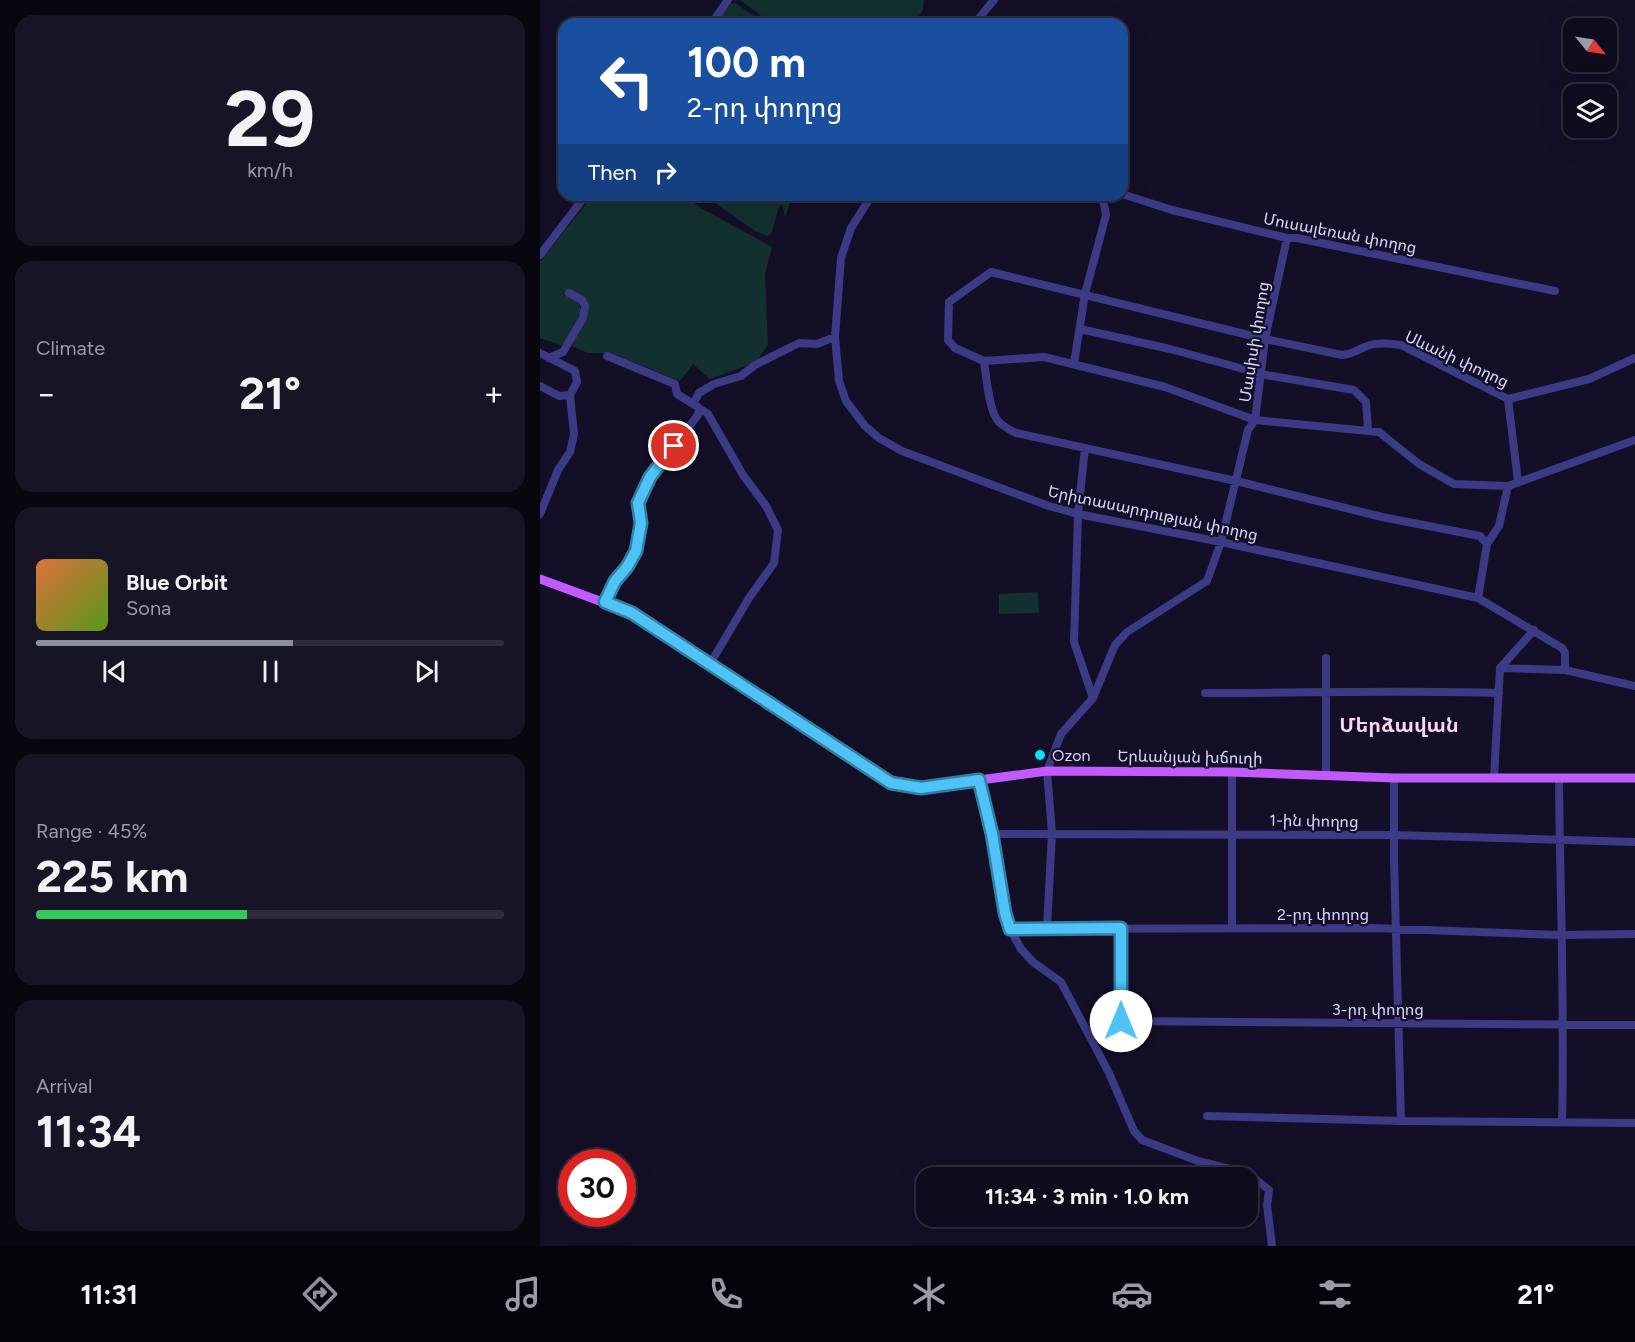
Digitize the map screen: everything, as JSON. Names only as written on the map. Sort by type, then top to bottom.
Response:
[{"type":"main road","name":"Երևանյան խճուղի","points":[[540,579],[632,613],[891,783],[921,788],[1047,771],[1232,772],[1394,778],[1635,778]]},
{"type":"street","points":[[715,18],[728,0]]},
{"type":"street","points":[[979,18],[994,0]]},
{"type":"street","name":"Մուսալեռան փողոց","points":[[1128,196],[1172,210],[1287,238],[1298,238],[1555,291]]},
{"type":"street","points":[[540,255],[581,201]]},
{"type":"street","name":"Երիտասարդության փողոց","points":[[868,201],[850,228],[841,258],[835,337],[839,381],[846,400],[866,426],[879,438],[902,452],[1049,506],[1078,514],[1221,542],[1478,598],[1562,648],[1566,653],[1565,670]]},
{"type":"street","points":[[1074,363],[1085,294],[1106,215],[1103,201]]},
{"type":"street","name":"Մասիսի փողոց","points":[[1047,771],[1060,734],[1093,698],[1115,645],[1140,622],[1207,581],[1221,542],[1248,430],[1255,420],[1265,339],[1287,238]]},
{"type":"street","name":"Սևանի փողոց","points":[[984,361],[955,348],[948,340],[950,302],[968,290],[985,274],[991,272],[1342,356],[1354,354],[1369,345],[1384,343],[1401,345],[1508,399],[1589,379],[1635,358]]},
{"type":"street","points":[[549,358],[563,352],[583,318],[585,306],[582,300],[568,293]]},
{"type":"street","points":[[1080,329],[1170,349],[1266,375],[1358,392],[1366,402],[1368,430]]},
{"type":"street","points":[[605,602],[615,581],[627,567],[636,551],[641,523],[638,503],[650,477],[698,415],[696,406],[699,393],[714,384],[741,376],[755,365],[799,343],[817,344],[835,337]]},
{"type":"street","points":[[540,353],[574,371],[577,382],[570,395],[574,434],[570,452],[558,470],[540,514]]},
{"type":"street","points":[[607,356],[675,384],[677,394],[708,414],[743,475],[766,506],[778,530],[774,563],[749,598],[710,664]]},
{"type":"street","points":[[1487,544],[1480,536],[1382,517],[1236,481],[1016,433],[997,421],[984,361],[1044,357],[1165,387],[1255,420],[1379,432],[1419,464],[1454,484],[1508,486],[1635,440]]},
{"type":"street","points":[[540,386],[559,396],[570,395]]},
{"type":"street","points":[[1508,399],[1518,482]]},
{"type":"street","points":[[1085,448],[1078,514],[1074,642],[1093,698]]},
{"type":"street","points":[[1478,598],[1487,544],[1499,526],[1508,486]]},
{"type":"street","points":[[1494,778],[1500,668],[1534,630]]},
{"type":"street","points":[[1326,658],[1328,694],[1326,775]]},
{"type":"street","points":[[1500,668],[1565,670],[1635,686]]},
{"type":"street","points":[[1205,693],[1328,694],[1414,691],[1499,693]]},
{"type":"street","points":[[1047,771],[1052,833],[1047,928]]},
{"type":"street","points":[[1232,772],[1230,833],[1232,928]]},
{"type":"street","points":[[1394,778],[1401,1121]]},
{"type":"street","points":[[1559,778],[1560,935],[1564,1024],[1562,1122]]},
{"type":"street","points":[[979,780],[1010,929],[1021,949],[1033,962],[1061,982],[1109,1073],[1134,1131],[1142,1140],[1198,1161],[1242,1172],[1258,1180],[1269,1190],[1267,1205],[1272,1246]]},
{"type":"street","name":"1-ին փողոց","points":[[992,834],[1394,835],[1635,842]]},
{"type":"street","name":"3-րդ փողոց","points":[[1121,928],[1121,1021],[1635,1025]]},
{"type":"street","name":"2-րդ փողոց","points":[[1010,929],[1397,928],[1560,935],[1635,934]]},
{"type":"street","points":[[1207,1116],[1401,1121],[1635,1122]]},
{"type":"green space","points":[[740,0],[924,0],[923,10],[917,18],[764,18]]},
{"type":"green space","points":[[735,3],[757,18],[720,18],[730,4]]},
{"type":"green space","points":[[588,201],[691,201],[772,247],[765,274],[768,345],[758,359],[748,365],[710,379],[693,364],[680,381],[611,353],[588,353],[572,346],[586,309],[577,300],[580,305],[579,316],[565,344],[561,345],[540,338],[540,262]]},
{"type":"green space","points":[[791,201],[785,217],[782,205],[779,207],[771,234],[768,236],[755,231],[715,203]]},
{"type":"green space","points":[[1038,592],[1039,613],[999,614],[999,594]]},
{"type":"place","name":"Ozon","points":[[1040,755]]},
{"type":"district","name":"Մերձավան","points":[[1399,725]]},
{"type":"route","points":[[674,446],[650,477],[638,503],[641,523],[636,551],[627,567],[616,579],[605,602],[632,613],[891,783],[921,788],[979,780],[1010,929],[1121,928],[1121,1021]]}]
